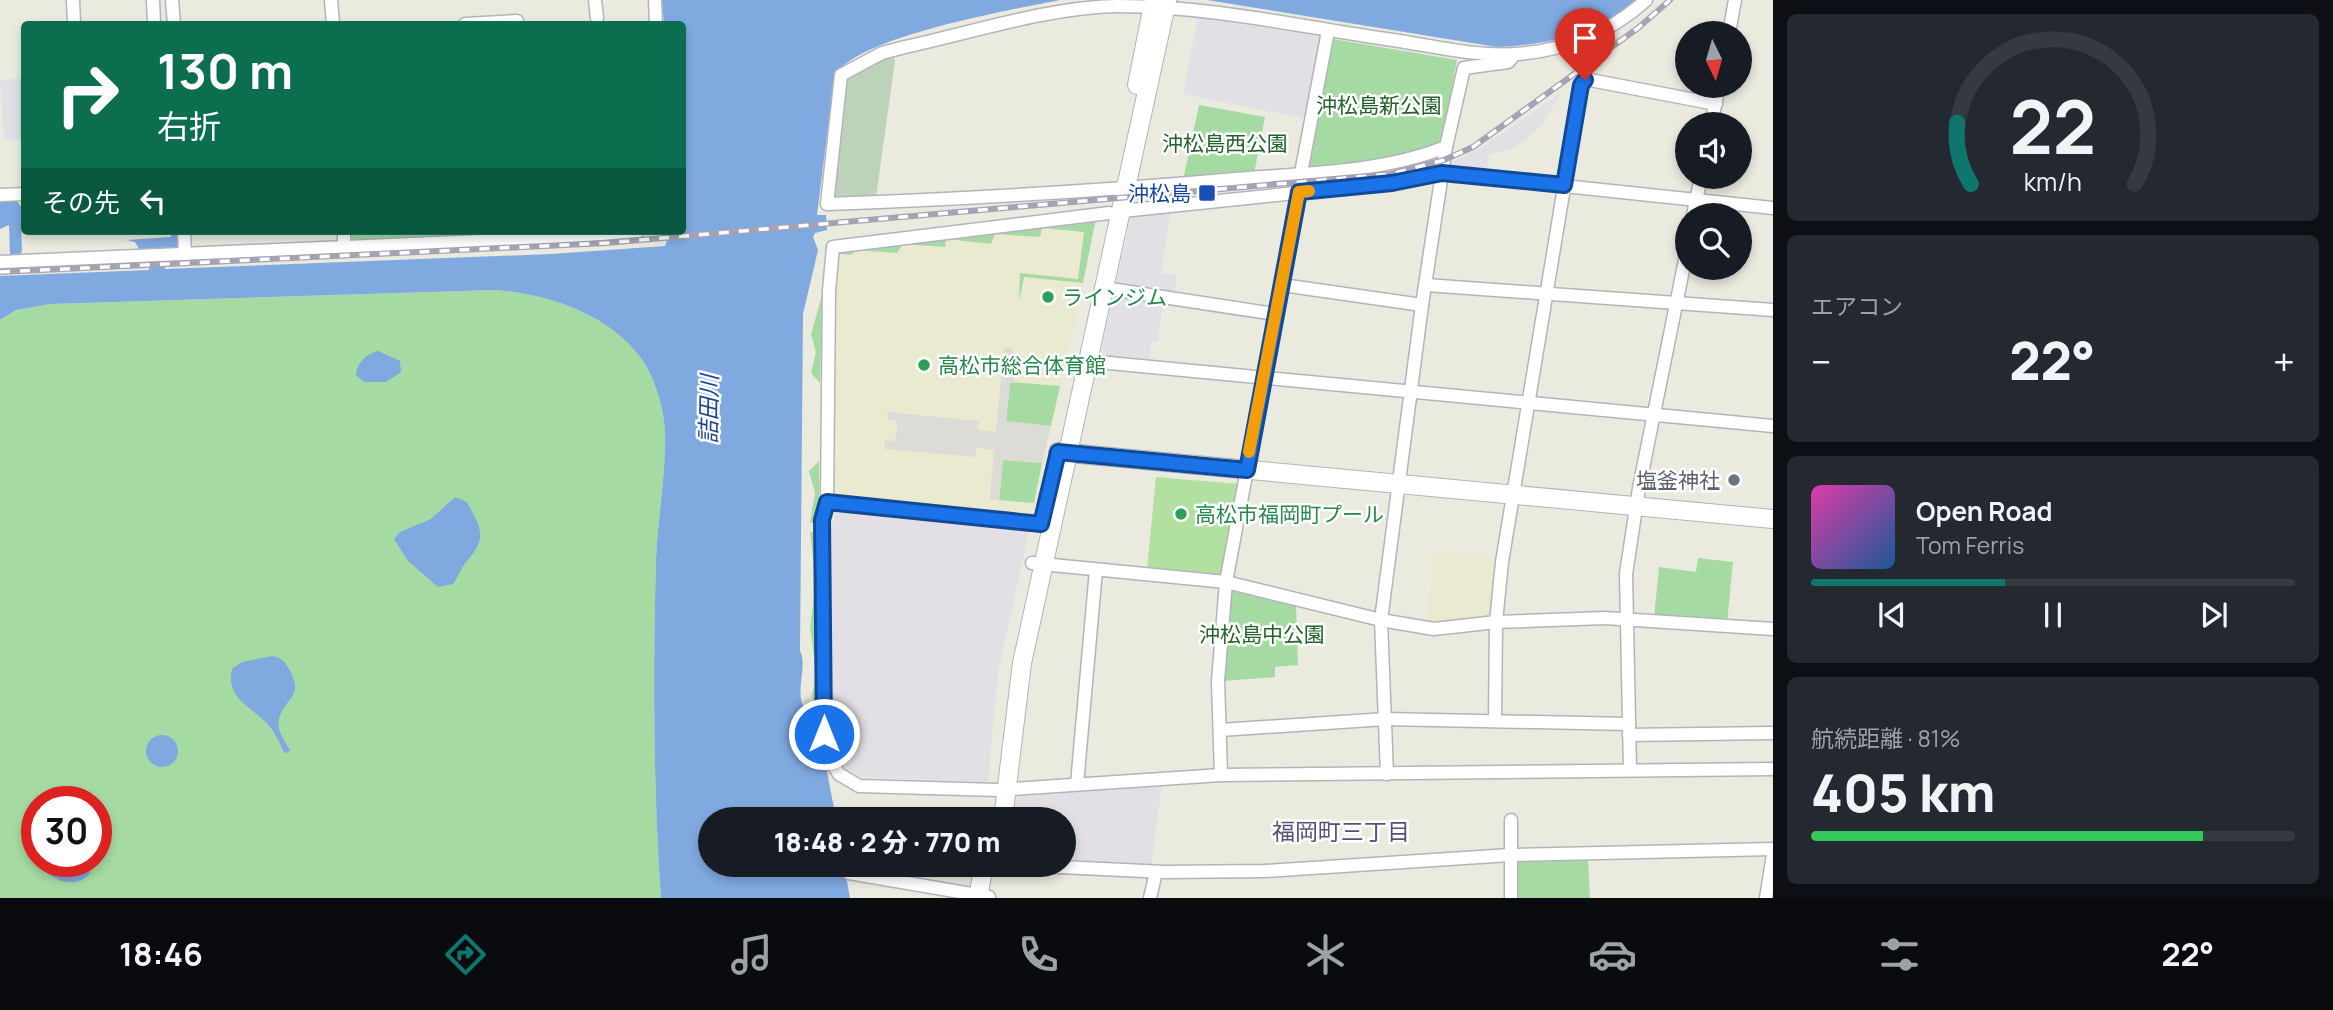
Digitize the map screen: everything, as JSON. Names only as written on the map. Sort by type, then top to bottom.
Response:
[{"type":"street","points":[[72,0],[74,21]]},
{"type":"street","points":[[152,0],[154,21]]},
{"type":"street","points":[[172,0],[174,21]]},
{"type":"street","points":[[331,0],[332,21]]},
{"type":"street","points":[[595,0],[597,18]]},
{"type":"street","points":[[654,0],[656,21]]},
{"type":"street","points":[[1446,147],[1388,164],[1301,173],[1121,189],[827,204],[841,75],[882,53],[1085,7],[1161,3],[1452,50],[1515,54],[1586,40],[1611,28],[1646,0]]},
{"type":"street","points":[[1731,21],[1735,0]]},
{"type":"street","points":[[1003,807],[1011,662],[1038,564],[1161,3]]},
{"type":"street","points":[[1301,173],[1328,31]]},
{"type":"street","points":[[1387,774],[1381,620],[1397,484],[1446,147],[1464,68],[1508,62],[1515,54]]},
{"type":"street","points":[[1495,719],[1496,622],[1512,495],[1581,85],[1585,80],[1716,104]]},
{"type":"street","points":[[1714,112],[1717,98]]},
{"type":"street","points":[[1773,208],[1442,173],[1392,183],[1115,212],[833,247],[829,290],[827,502],[822,520],[825,746],[839,774],[859,786],[1003,789],[1221,775],[1773,769]]},
{"type":"street","points":[[1695,203],[1698,189]]},
{"type":"street","points":[[1221,775],[1218,681],[1226,582],[1299,192]]},
{"type":"street","points":[[0,195],[21,194]]},
{"type":"street","points":[[1063,453],[1104,288],[1115,212]]},
{"type":"street","points":[[184,235],[185,254]]},
{"type":"street","points":[[344,235],[344,247]]},
{"type":"street","points":[[0,262],[564,235]]},
{"type":"street","points":[[1630,770],[1626,574],[1681,280]]},
{"type":"street","points":[[1282,285],[1422,305]]},
{"type":"street","points":[[1426,285],[1773,310]]},
{"type":"street","points":[[1104,288],[1275,314]]},
{"type":"street","points":[[1088,361],[1773,425]]},
{"type":"street","points":[[1063,453],[1773,519]]},
{"type":"street","points":[[827,502],[1046,525]]},
{"type":"street","points":[[1038,564],[1226,582],[1381,620],[1434,629],[1496,622],[1627,618],[1773,629]]},
{"type":"street","points":[[1077,784],[1096,570]]},
{"type":"street","points":[[1220,730],[1386,719],[1495,719],[1629,729],[1773,733]]},
{"type":"street","points":[[997,807],[1003,789]]},
{"type":"street","points":[[1511,820],[1511,898]]},
{"type":"street","points":[[1076,868],[1156,872],[1265,872],[1510,855],[1773,849]]},
{"type":"street","points":[[1766,898],[1773,855]]},
{"type":"street","points":[[1150,898],[1156,872]]},
{"type":"street","points":[[872,877],[984,897]]},
{"type":"street","points":[[984,877],[984,897]]},
{"type":"street","points":[[984,897],[991,877]]},
{"type":"shaded area","points":[[1198,17],[1322,37],[1309,113],[1302,118],[1183,94]]},
{"type":"shaded area","points":[[892,54],[895,61],[876,197],[837,200],[833,196],[848,75]]},
{"type":"shaded area","points":[[21,78],[21,139],[4,141],[0,80]]},
{"type":"shaded area","points":[[1562,92],[1542,124],[1526,140],[1510,150],[1489,154],[1487,173],[1453,170],[1450,163],[1482,147]]},
{"type":"shaded area","points":[[1171,209],[1161,273],[1177,276],[1175,292],[1116,283],[1132,213]]},
{"type":"shaded area","name":"高松市総合体育館","points":[[1092,220],[1095,223],[1083,283],[1032,516],[839,498],[833,493],[835,299],[840,249]]},
{"type":"shaded area","points":[[1113,294],[1163,300],[1158,342],[1151,342],[1149,362],[1100,358]]},
{"type":"shaded area","points":[[1004,347],[1013,348],[1011,376],[1015,377],[1014,383],[1010,383],[1006,421],[1051,426],[1042,463],[1003,460],[999,500],[990,499],[994,450],[976,448],[975,457],[884,449],[885,440],[895,441],[897,432],[897,421],[887,420],[888,412],[979,421],[978,430],[996,432]]},
{"type":"shaded area","points":[[834,509],[1025,526],[1029,531],[998,673],[988,782],[860,777],[847,769],[840,759],[830,737],[826,528],[834,522]]},
{"type":"shaded area","points":[[1435,551],[1500,559],[1492,618],[1426,624]]},
{"type":"shaded area","points":[[1162,784],[1151,866],[1076,863],[1076,807],[1015,807],[1018,793]]},
{"type":"green space","name":"沖松島新公園","points":[[1333,39],[1457,60],[1441,145],[1407,157],[1309,169]]},
{"type":"green space","name":"沖松島西公園","points":[[1199,105],[1265,117],[1254,174],[1183,180]]},
{"type":"green space","points":[[1092,220],[1095,223],[1083,283],[1024,277],[1019,302],[1020,273],[1078,279],[1084,232],[1042,228],[1040,237],[995,234],[991,244],[946,239],[945,247],[903,244],[897,253],[856,250],[851,255],[838,254],[840,249]]},
{"type":"green space","points":[[350,235],[495,236],[355,242]]},
{"type":"green space","points":[[495,290],[535,296],[575,308],[611,329],[626,342],[645,364],[654,382],[665,432],[656,559],[654,644],[655,771],[661,898],[0,898],[0,320],[16,310],[51,304]]},
{"type":"green space","points":[[822,295],[820,383],[811,373],[816,352],[811,334]]},
{"type":"green space","points":[[1010,382],[1060,386],[1051,426],[1006,422]]},
{"type":"green space","points":[[1003,460],[1042,463],[1034,503],[999,500]]},
{"type":"green space","points":[[819,461],[820,707],[814,703],[812,695],[816,672],[810,627],[816,583],[810,532],[817,532],[816,523],[810,523],[815,493],[809,471]]},
{"type":"green space","points":[[1156,477],[1239,484],[1224,572],[1217,577],[1147,569]]},
{"type":"green space","points":[[1698,558],[1733,562],[1727,623],[1654,618],[1659,567],[1696,572]]},
{"type":"green space","name":"沖松島中公園","points":[[1229,588],[1296,605],[1298,665],[1275,667],[1275,677],[1223,681]]},
{"type":"green space","points":[[1588,856],[1590,898],[1516,898],[1515,864],[1520,858]]},
{"type":"water","name":"詰田川","points":[[662,0],[1060,0],[972,18],[899,38],[845,64],[834,79],[817,215],[826,215],[827,230],[815,233],[813,237],[818,250],[803,314],[800,651],[803,667],[801,696],[808,712],[817,718],[834,807],[698,807],[698,877],[846,877],[850,898],[661,898],[655,771],[654,644],[656,559],[665,432],[660,402],[650,373],[640,357],[611,329],[575,308],[555,301],[495,290],[51,304],[16,310],[0,320],[0,276],[149,270],[148,249],[139,249],[135,242],[127,240],[171,235],[182,235],[183,246],[164,250],[165,269],[551,254],[665,246],[669,235],[686,235],[686,21],[664,21]]},
{"type":"water","points":[[1207,0],[1637,0],[1606,21],[1572,36],[1534,44],[1497,47]]},
{"type":"water","points":[[0,201],[17,201],[21,207],[22,252],[18,255],[10,254],[9,225],[0,229]]},
{"type":"water","points":[[378,351],[400,361],[401,372],[386,382],[364,382],[356,375],[358,367],[366,357]]},
{"type":"water","points":[[455,497],[467,502],[479,526],[480,539],[453,584],[438,587],[408,561],[394,539],[400,532],[431,519]]},
{"type":"water","points":[[272,656],[286,664],[295,686],[278,723],[290,750],[287,753],[270,727],[237,696],[231,680],[232,669],[242,662]]},
{"type":"water","points":[[162,735],[173,740],[178,751],[173,762],[162,767],[151,762],[146,751],[151,740]]},
{"type":"water","points":[[54,877],[85,877],[73,882]]},
{"type":"railway","points":[[0,272],[606,243],[1391,174],[1444,160],[1473,147],[1638,28],[1670,0]]},
{"type":"slow traffic","points":[[1249,452],[1299,192],[1309,191]]},
{"type":"place","name":"沖松島","points":[[1207,193]]},
{"type":"place","name":"ラインジム","points":[[1048,297]]},
{"type":"place","name":"高松市総合体育館","points":[[924,365]]},
{"type":"place","name":"塩釜神社","points":[[1734,480]]},
{"type":"place","name":"高松市福岡町プール","points":[[1181,514]]},
{"type":"district","name":"福岡町三丁目","points":[[1341,831]]},
{"type":"route","points":[[824,734],[822,520],[827,502],[1041,524],[1058,452],[1247,470],[1299,192],[1392,183],[1442,173],[1564,185],[1581,85],[1585,80]]}]
